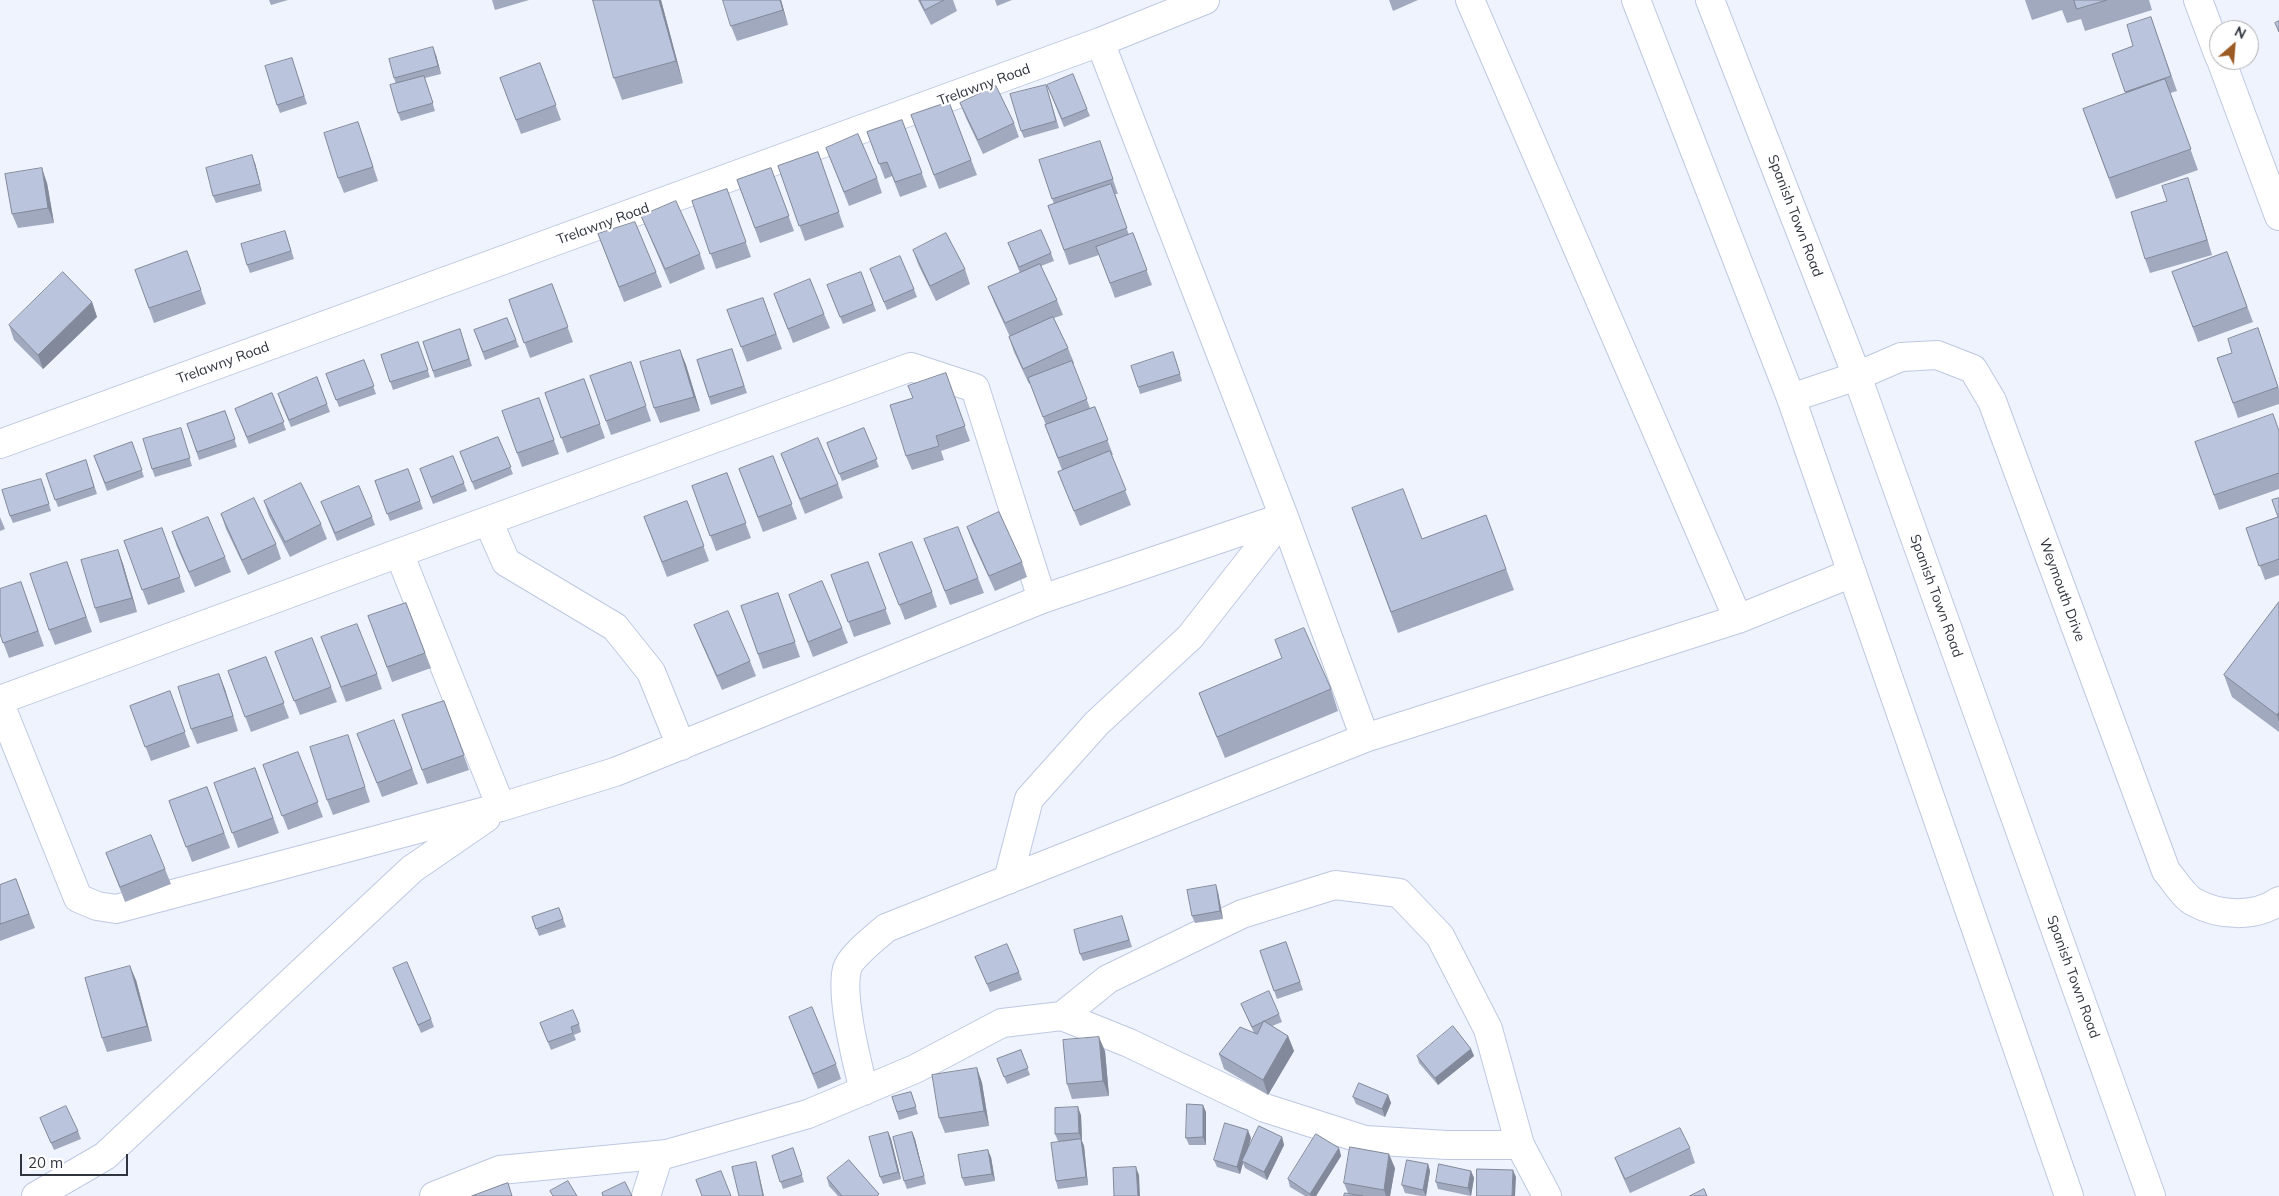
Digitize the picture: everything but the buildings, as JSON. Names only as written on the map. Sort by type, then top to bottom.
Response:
[{"type":"main road","name":"Trelawny Road","points":[[0,444],[1100,42],[1205,0]]},
{"type":"main road","points":[[1470,0],[1738,619]]},
{"type":"main road","points":[[1636,0],[1791,398],[2069,1196]]},
{"type":"main road","name":"Spanish Town Road","points":[[1710,0],[1857,376],[2151,1196]]},
{"type":"main road","points":[[2198,0],[2209,29]]},
{"type":"main road","points":[[1100,42],[1284,517],[1366,738]]},
{"type":"main road","points":[[2225,70],[2279,216]]},
{"type":"main road","name":"Weymouth Drive","points":[[1791,398],[1857,376],[1900,358],[1937,355],[1973,369],[1992,402],[2166,871],[2193,902],[2229,914],[2270,908],[2279,901]]},
{"type":"main road","points":[[0,700],[911,367],[975,388],[1042,599]]},
{"type":"main road","points":[[0,704],[78,898],[97,906],[116,909],[501,807],[615,772],[1042,599],[1284,517]]},
{"type":"main road","points":[[1008,880],[1029,799],[1097,723],[1190,637],[1284,517]]},
{"type":"main road","points":[[488,521],[506,562],[615,626],[651,672],[681,746]]},
{"type":"main road","points":[[399,553],[501,807]]},
{"type":"main road","points":[[864,1090],[852,1040],[846,993],[847,968],[865,946],[886,928],[1366,738],[1738,619],[1852,573]]},
{"type":"main road","points":[[36,1196],[105,1156],[412,869],[501,807]]},
{"type":"main road","points":[[1062,1016],[1108,979],[1242,914],[1334,885],[1399,894],[1440,936],[1488,1029],[1520,1145],[1547,1196]]},
{"type":"main road","points":[[434,1196],[500,1170],[659,1155],[808,1114],[914,1069],[1002,1023],[1062,1016],[1129,1043],[1265,1108],[1365,1140],[1447,1145],[1520,1145]]},
{"type":"main road","points":[[646,1196],[659,1155]]}]
